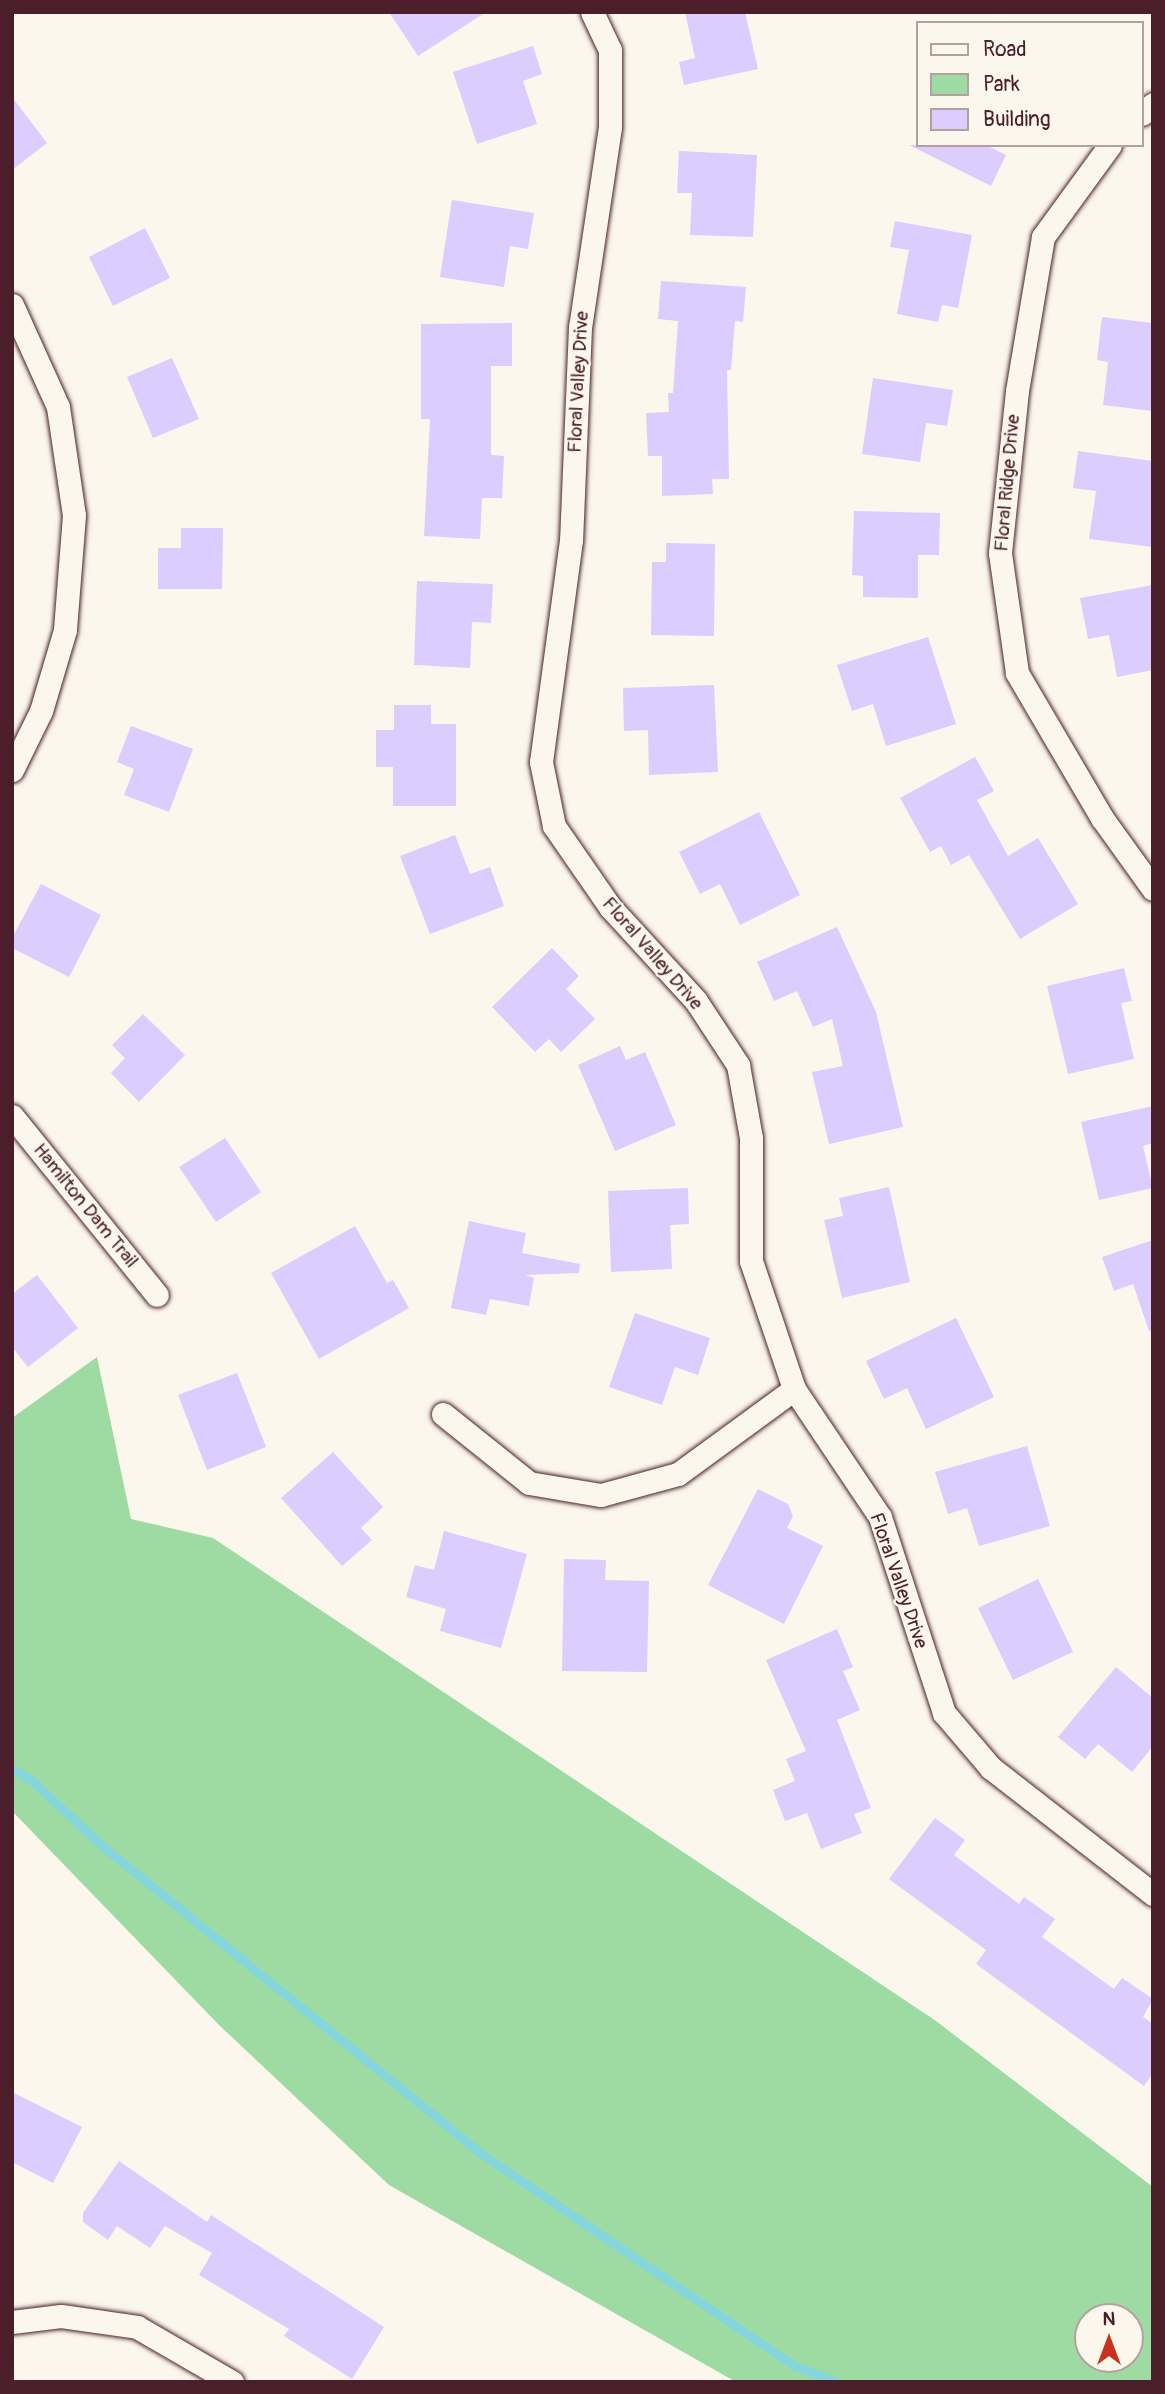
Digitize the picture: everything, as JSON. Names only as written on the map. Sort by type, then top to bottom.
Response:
[{"type":"street","name":"Floral Valley Drive","points":[[592,12],[610,50],[610,127],[580,327],[571,540],[541,762],[554,826],[610,907],[696,1001],[738,1065],[751,1138],[751,1261],[794,1389],[880,1517],[944,1713],[991,1768],[1153,1894]]},
{"type":"street","name":"Floral Ridge Drive","points":[[1109,147],[1042,237],[1017,391],[1000,553],[1017,673],[1102,817],[1153,889]]},
{"type":"street","points":[[12,305],[58,407],[74,515],[65,630],[41,712],[12,770]]},
{"type":"street","name":"Hamilton Dam Trail","points":[[12,1116],[157,1295]]},
{"type":"street","points":[[443,1414],[529,1483],[601,1495],[678,1474],[794,1389]]},
{"type":"street","points":[[12,2322],[61,2316],[136,2327],[232,2382]]},
{"type":"green space","points":[[97,1357],[131,1519],[213,1538],[936,2021],[1153,2187],[1153,2382],[736,2382],[389,2185],[219,2025],[12,1811],[12,1418]]},
{"type":"building","points":[[389,12],[486,12],[418,56]]},
{"type":"building","points":[[685,12],[745,12],[758,69],[684,85],[679,62],[695,58]]},
{"type":"building","points":[[533,46],[542,74],[523,81],[537,124],[477,144],[453,72]]},
{"type":"building","points":[[12,97],[47,143],[12,170]]},
{"type":"building","points":[[909,145],[990,147],[1006,155],[991,186]]},
{"type":"building","points":[[679,151],[757,155],[753,237],[690,235],[692,193],[677,193]]},
{"type":"building","points":[[452,200],[534,213],[528,249],[510,246],[504,287],[440,277]]},
{"type":"building","points":[[895,221],[972,235],[958,308],[942,305],[938,322],[897,314],[909,250],[890,247]]},
{"type":"building","points":[[145,228],[170,278],[113,306],[89,257]]},
{"type":"building","points":[[661,281],[746,287],[743,322],[735,321],[731,370],[727,370],[729,479],[712,479],[713,494],[662,496],[662,456],[648,456],[646,413],[669,412],[668,393],[673,393],[678,321],[658,319]]},
{"type":"building","points":[[1102,317],[1153,323],[1153,411],[1103,405],[1108,362],[1097,360]]},
{"type":"building","points":[[512,323],[512,366],[491,366],[491,455],[504,456],[502,498],[482,498],[480,539],[424,536],[430,419],[421,419],[421,324]]},
{"type":"building","points":[[172,358],[199,419],[153,438],[127,377]]},
{"type":"building","points":[[873,378],[953,390],[947,426],[926,423],[920,462],[862,454]]},
{"type":"building","points":[[1078,451],[1153,461],[1153,547],[1089,539],[1096,491],[1073,488]]},
{"type":"building","points":[[854,511],[940,513],[939,555],[918,555],[918,598],[863,597],[863,576],[852,575]]},
{"type":"building","points":[[181,528],[223,528],[222,589],[158,589],[158,548],[181,548]]},
{"type":"building","points":[[666,543],[715,544],[714,636],[651,635],[652,562],[666,562]]},
{"type":"building","points":[[417,581],[493,584],[491,623],[472,622],[470,668],[414,665]]},
{"type":"building","points":[[1153,585],[1153,670],[1117,677],[1109,635],[1088,639],[1080,598]]},
{"type":"building","points":[[928,637],[956,724],[886,746],[873,704],[852,711],[837,665]]},
{"type":"building","points":[[714,685],[718,772],[649,775],[648,730],[624,731],[623,688]]},
{"type":"building","points":[[394,705],[431,705],[431,724],[456,724],[456,806],[393,806],[393,767],[376,767],[376,730],[394,730]]},
{"type":"building","points":[[131,726],[193,749],[169,812],[124,795],[134,769],[117,762]]},
{"type":"building","points":[[975,757],[994,791],[977,800],[1008,856],[1038,838],[1078,904],[1020,939],[969,855],[951,865],[941,846],[930,852],[900,798]]},
{"type":"building","points":[[759,812],[800,895],[740,925],[720,884],[700,894],[679,852]]},
{"type":"building","points":[[455,835],[470,874],[490,867],[504,906],[430,934],[400,856]]},
{"type":"building","points":[[41,884],[101,915],[69,977],[12,948],[12,938]]},
{"type":"building","points":[[837,927],[876,1012],[903,1127],[829,1144],[812,1072],[843,1066],[832,1019],[813,1027],[797,991],[774,1001],[757,962]]},
{"type":"building","points":[[552,948],[579,976],[566,989],[595,1019],[561,1052],[549,1039],[535,1052],[492,1007]]},
{"type":"building","points":[[1124,968],[1132,1001],[1121,1003],[1134,1059],[1068,1074],[1047,986]]},
{"type":"building","points":[[143,1014],[185,1055],[139,1102],[111,1073],[125,1058],[112,1045]]},
{"type":"building","points":[[620,1046],[626,1060],[645,1052],[676,1125],[615,1151],[578,1065]]},
{"type":"building","points":[[1153,1106],[1153,1143],[1143,1146],[1153,1188],[1099,1200],[1081,1122]]},
{"type":"building","points":[[225,1138],[261,1192],[216,1222],[179,1167]]},
{"type":"building","points":[[889,1187],[910,1282],[842,1298],[824,1220],[843,1216],[839,1198]]},
{"type":"building","points":[[688,1188],[689,1224],[670,1225],[672,1269],[611,1272],[608,1191]]},
{"type":"building","points":[[469,1221],[526,1233],[522,1253],[580,1264],[579,1273],[525,1275],[534,1278],[529,1306],[490,1299],[486,1315],[451,1308]]},
{"type":"building","points":[[355,1226],[387,1283],[393,1280],[409,1308],[319,1359],[271,1273]]},
{"type":"building","points":[[1153,1240],[1153,1330],[1149,1331],[1133,1284],[1114,1291],[1102,1257]]},
{"type":"building","points":[[37,1275],[78,1328],[28,1367],[12,1347],[12,1294]]},
{"type":"building","points":[[635,1313],[710,1338],[698,1375],[675,1367],[662,1405],[609,1387]]},
{"type":"building","points":[[956,1318],[994,1397],[926,1429],[907,1388],[884,1399],[866,1361]]},
{"type":"building","points":[[237,1373],[266,1447],[207,1470],[178,1395]]},
{"type":"building","points":[[1027,1446],[1050,1526],[979,1546],[967,1508],[948,1514],[935,1472]]},
{"type":"building","points":[[333,1452],[383,1507],[361,1528],[372,1540],[342,1566],[281,1498]]},
{"type":"building","points":[[758,1489],[788,1504],[793,1516],[787,1528],[823,1546],[784,1624],[708,1585]]},
{"type":"building","points":[[444,1531],[527,1554],[501,1648],[440,1631],[446,1609],[406,1597],[415,1565],[434,1570]]},
{"type":"building","points":[[564,1559],[606,1560],[605,1580],[649,1581],[647,1672],[562,1671]]},
{"type":"building","points":[[1038,1579],[1073,1652],[1013,1680],[978,1608]]},
{"type":"building","points":[[837,1629],[853,1667],[843,1671],[860,1710],[837,1720],[871,1808],[854,1814],[862,1833],[821,1849],[807,1813],[785,1821],[773,1790],[795,1781],[786,1759],[806,1751],[766,1660]]},
{"type":"building","points":[[1116,1667],[1153,1698],[1153,1746],[1132,1772],[1098,1744],[1085,1759],[1058,1737]]},
{"type":"building","points":[[935,1818],[965,1840],[954,1855],[1019,1904],[1024,1897],[1055,1919],[1042,1937],[1114,1989],[1122,1978],[1153,1999],[1143,2017],[1153,2024],[1153,2073],[1144,2086],[976,1964],[986,1950],[889,1879]]},
{"type":"building","points":[[12,2092],[82,2127],[53,2183],[12,2162]]},
{"type":"building","points":[[119,2161],[207,2222],[211,2215],[384,2327],[352,2379],[284,2336],[289,2329],[199,2275],[212,2253],[165,2226],[150,2248],[117,2226],[108,2240],[83,2222],[83,2213]]},
{"type":"waterway","points":[[12,1769],[31,1780],[100,1844],[480,2153],[795,2366],[836,2382]]}]
